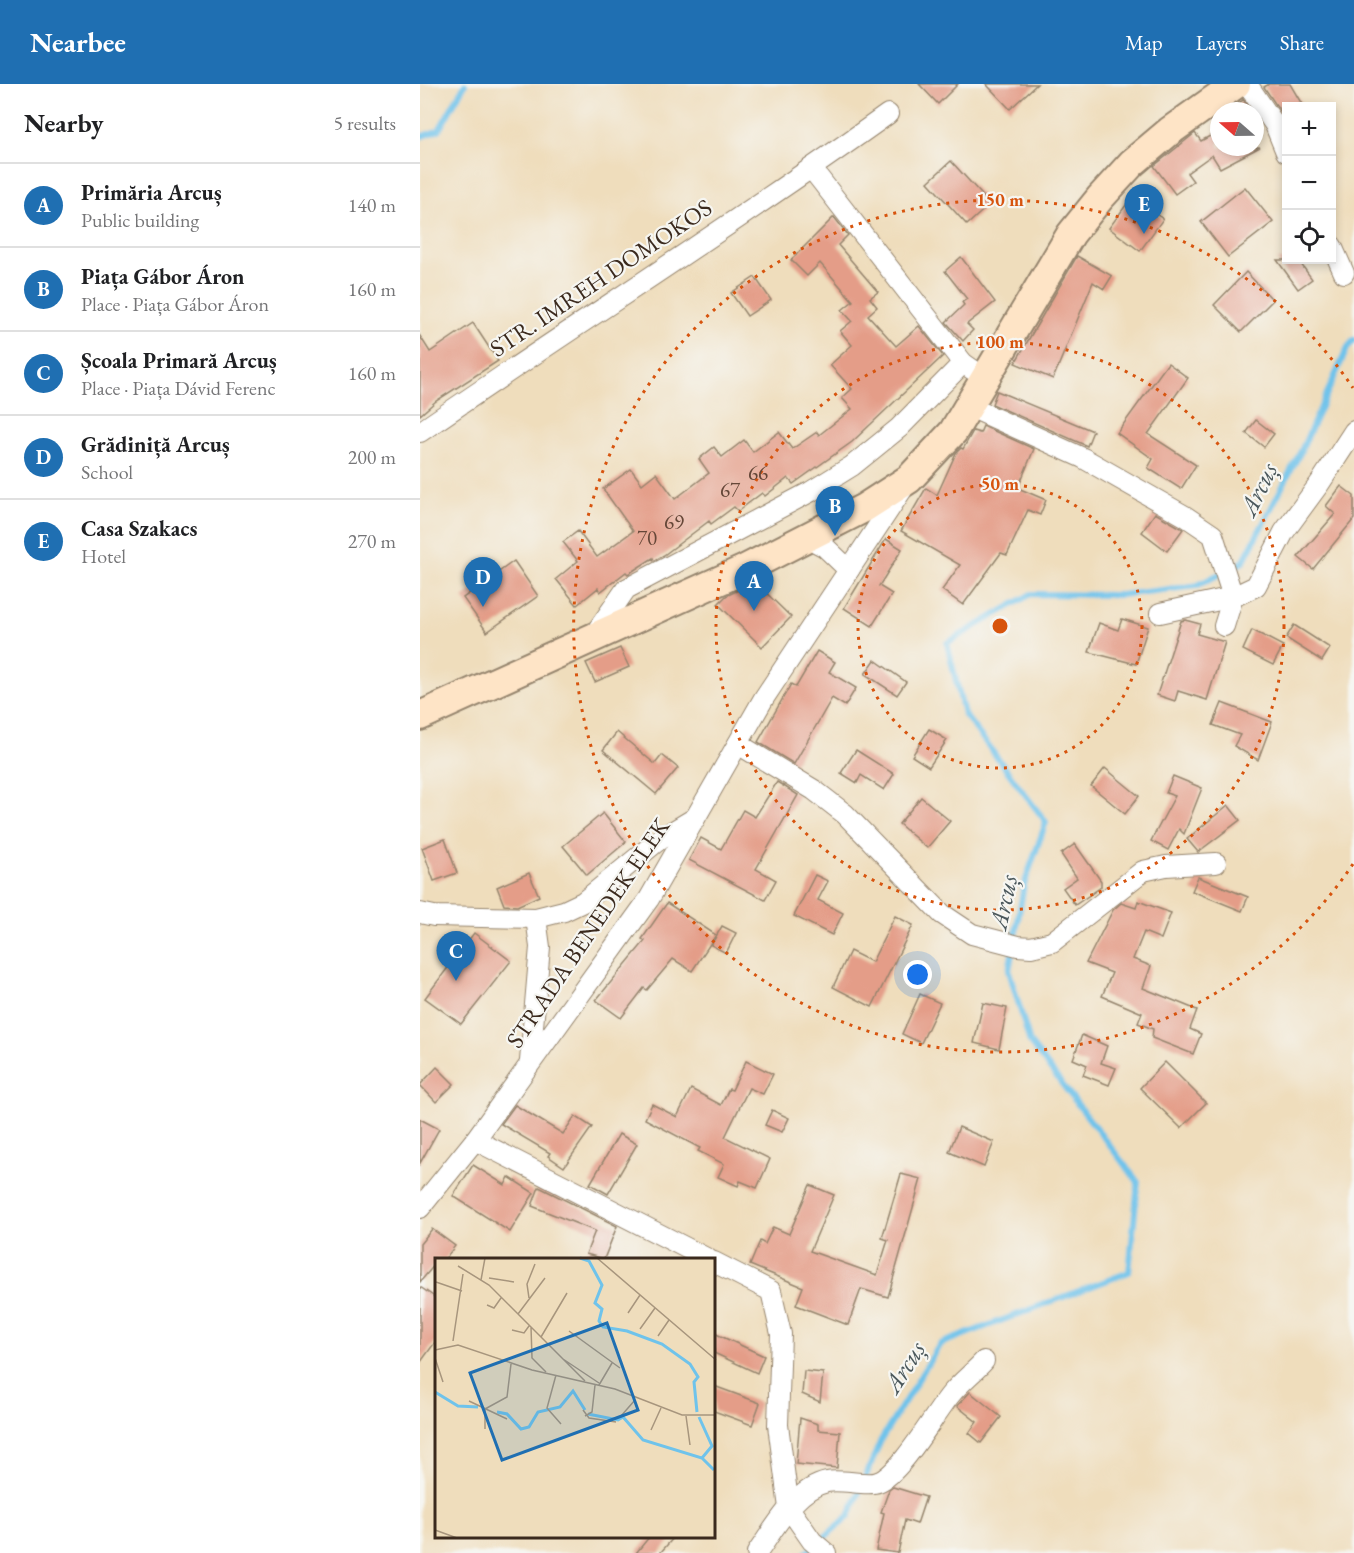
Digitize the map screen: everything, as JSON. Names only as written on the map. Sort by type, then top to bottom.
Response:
[{"type":"street","points":[[594,635],[626,589],[810,492],[852,466],[974,372],[1071,234],[1100,198],[1132,163],[1170,131],[1236,84]]},
{"type":"street","points":[[1247,84],[1275,125],[1282,141]]},
{"type":"street","name":"STR. IMREH DOMOKOS","points":[[420,432],[574,325],[812,169],[888,114]]},
{"type":"street","points":[[420,716],[808,538],[864,508],[909,479],[947,440],[970,407],[974,372],[812,169]]},
{"type":"street","points":[[1336,255],[1344,273]]},
{"type":"street","points":[[970,407],[1083,458],[1185,516],[1213,535],[1233,597],[1224,626]]},
{"type":"street","points":[[1160,613],[1233,597],[1256,586],[1284,532],[1320,483],[1354,430]]},
{"type":"street","name":"STRADA BENEDEK ELEK","points":[[420,1208],[475,1140],[649,899],[779,675],[909,479]]},
{"type":"street","points":[[808,538],[825,547],[849,570]]},
{"type":"street","points":[[738,744],[814,790],[845,814],[942,914],[972,934],[1031,947],[1052,942],[1143,871],[1166,866],[1216,863]]},
{"type":"street","points":[[420,913],[434,916],[536,918],[564,911],[583,902],[660,839],[698,816]]},
{"type":"street","points":[[530,1064],[540,947],[536,918]]},
{"type":"street","points":[[475,1140],[706,1258]]},
{"type":"street","points":[[716,1263],[771,1291],[781,1334],[778,1425],[789,1508],[819,1548]]},
{"type":"street","points":[[757,1553],[789,1508],[807,1492],[826,1482],[878,1482],[892,1471],[929,1429],[951,1394],[984,1361]]},
{"type":"building","points":[[919,84],[958,84],[938,104]]},
{"type":"building","points":[[986,84],[1037,84],[1010,109]]},
{"type":"building","points":[[1269,84],[1290,84],[1301,102],[1282,102],[1282,111],[1280,111],[1264,87]]},
{"type":"building","points":[[1195,133],[1201,141],[1210,136],[1211,156],[1187,173],[1193,181],[1175,194],[1154,166]]},
{"type":"building","points":[[1213,156],[1243,156],[1220,168]]},
{"type":"building","points":[[951,161],[990,204],[967,225],[928,182]]},
{"type":"building","points":[[1245,187],[1273,222],[1228,257],[1201,222]]},
{"type":"building","points":[[1132,197],[1163,219],[1140,251],[1109,228]]},
{"type":"building","points":[[834,217],[848,235],[838,245],[878,292],[870,298],[877,307],[868,315],[896,346],[919,326],[943,356],[852,442],[793,484],[788,478],[765,496],[762,493],[738,511],[734,507],[711,524],[709,521],[664,555],[654,561],[653,558],[628,574],[626,572],[600,592],[598,588],[577,605],[556,579],[578,561],[563,542],[578,531],[597,557],[633,531],[603,489],[631,469],[642,484],[656,473],[675,499],[709,473],[699,459],[714,447],[722,457],[744,440],[753,452],[779,432],[792,449],[817,432],[819,435],[852,409],[842,398],[852,389],[830,365],[852,345],[840,331],[852,321],[842,310],[853,301],[820,263],[807,276],[791,260]]},
{"type":"building","points":[[1077,256],[1112,276],[1104,289],[1093,282],[1053,379],[1015,363]]},
{"type":"building","points":[[961,257],[995,302],[967,324],[973,330],[963,341],[946,322],[964,305],[962,302],[967,299],[945,271]]},
{"type":"building","points":[[1277,260],[1282,260],[1282,264],[1301,264],[1312,279],[1298,289]]},
{"type":"building","points":[[1246,272],[1273,300],[1241,332],[1214,305]]},
{"type":"building","points":[[755,277],[771,300],[747,316],[731,293]]},
{"type":"building","points":[[473,323],[498,361],[436,401],[420,415],[420,336],[430,352]]},
{"type":"building","points":[[1168,363],[1188,378],[1148,434],[1196,465],[1181,489],[1148,468],[1153,459],[1117,433]]},
{"type":"building","points":[[997,391],[1093,431],[1087,446],[992,404]]},
{"type":"building","points":[[1256,420],[1274,434],[1264,447],[1246,433]]},
{"type":"building","points":[[983,426],[1034,449],[1018,488],[1046,500],[1040,515],[1028,510],[1007,555],[1001,553],[963,605],[942,590],[960,565],[901,531],[926,488],[937,495],[956,453],[961,448],[963,449],[973,431],[980,433]]},
{"type":"building","points":[[1341,486],[1354,496],[1354,519],[1313,569],[1298,557],[1335,514],[1326,506]]},
{"type":"building","points":[[1155,513],[1183,529],[1167,551],[1142,532]]},
{"type":"building","points":[[886,539],[902,549],[879,586],[892,594],[872,626],[844,608]]},
{"type":"building","points":[[514,561],[538,596],[487,632],[463,598]]},
{"type":"building","points":[[755,582],[791,617],[762,647],[718,604],[726,596]]},
{"type":"building","points":[[1122,619],[1148,627],[1136,664],[1089,652],[1099,623],[1118,630]]},
{"type":"building","points":[[1181,621],[1200,624],[1197,634],[1225,642],[1207,700],[1178,691],[1175,701],[1157,695]]},
{"type":"building","points":[[1294,625],[1330,648],[1322,661],[1286,638]]},
{"type":"building","points":[[1252,630],[1283,646],[1273,665],[1243,650]]},
{"type":"building","points":[[620,648],[629,667],[595,682],[586,663]]},
{"type":"building","points":[[817,651],[835,662],[829,672],[856,688],[845,706],[832,698],[794,764],[758,742],[791,684],[796,687]]},
{"type":"building","points":[[875,660],[906,682],[897,695],[865,674]]},
{"type":"building","points":[[1222,703],[1272,722],[1258,760],[1234,746],[1240,735],[1213,725]]},
{"type":"building","points":[[929,729],[947,740],[929,767],[912,756]]},
{"type":"building","points":[[617,732],[655,764],[662,755],[678,768],[656,794],[603,750]]},
{"type":"building","points":[[856,750],[894,774],[884,790],[861,775],[857,783],[841,773]]},
{"type":"building","points":[[1105,768],[1139,796],[1125,814],[1091,786]]},
{"type":"building","points":[[1173,776],[1202,788],[1184,834],[1179,829],[1168,850],[1151,841],[1175,796],[1166,793]]},
{"type":"building","points":[[777,782],[798,795],[756,869],[776,880],[765,900],[689,860],[701,838],[721,849],[743,810],[755,817]]},
{"type":"building","points":[[921,797],[950,821],[927,848],[899,824]]},
{"type":"building","points":[[1228,805],[1240,820],[1198,852],[1187,839]]},
{"type":"building","points":[[603,813],[626,842],[587,875],[563,846]]},
{"type":"building","points":[[445,839],[457,873],[434,881],[422,848]]},
{"type":"building","points":[[1075,844],[1101,881],[1101,887],[1075,905],[1063,888],[1077,878],[1061,854]]},
{"type":"building","points":[[529,873],[539,896],[517,906],[504,905],[497,887]]},
{"type":"building","points":[[815,875],[828,881],[818,900],[843,913],[832,935],[794,916]]},
{"type":"building","points":[[1198,877],[1248,897],[1242,911],[1192,891]]},
{"type":"building","points":[[1138,901],[1171,913],[1161,939],[1144,932],[1133,959],[1151,966],[1143,988],[1197,1010],[1190,1029],[1201,1034],[1193,1054],[1152,1038],[1153,1029],[1138,1023],[1142,1013],[1102,996],[1112,973],[1086,963],[1113,910],[1121,903],[1136,908]]},
{"type":"building","points":[[667,903],[716,935],[692,971],[673,959],[647,990],[644,988],[621,1018],[596,1000],[645,941],[642,939]]},
{"type":"building","points":[[895,916],[913,925],[872,1007],[833,987],[850,951],[872,962]]},
{"type":"building","points":[[722,926],[736,933],[726,953],[711,945]]},
{"type":"building","points":[[474,933],[511,961],[461,1024],[425,998]]},
{"type":"building","points":[[920,994],[940,1003],[921,1043],[902,1034]]},
{"type":"building","points":[[983,1003],[1007,1008],[999,1049],[974,1043]]},
{"type":"building","points":[[1082,1035],[1107,1046],[1101,1063],[1116,1068],[1109,1085],[1083,1075],[1087,1065],[1073,1059]]},
{"type":"building","points":[[746,1061],[773,1074],[763,1094],[749,1088],[725,1137],[770,1159],[757,1188],[740,1181],[738,1186],[718,1177],[724,1164],[698,1151],[700,1148],[645,1119],[652,1104],[677,1117],[691,1089],[721,1105],[729,1089],[732,1090]]},
{"type":"building","points":[[1165,1062],[1206,1103],[1181,1128],[1140,1088]]},
{"type":"building","points":[[437,1067],[454,1084],[436,1102],[420,1085]]},
{"type":"building","points":[[515,1105],[563,1134],[575,1116],[592,1127],[564,1167],[548,1156],[550,1153],[501,1124]]},
{"type":"building","points":[[772,1110],[789,1118],[782,1132],[765,1125]]},
{"type":"building","points":[[420,1119],[439,1129],[420,1163]]},
{"type":"building","points":[[959,1127],[994,1142],[984,1167],[949,1152]]},
{"type":"building","points":[[619,1134],[637,1144],[608,1194],[590,1184]]},
{"type":"building","points":[[473,1165],[505,1185],[509,1177],[534,1193],[510,1232],[453,1196]]},
{"type":"building","points":[[901,1174],[921,1179],[888,1297],[861,1289],[848,1325],[796,1305],[803,1287],[750,1265],[760,1241],[765,1244],[773,1227],[789,1234],[810,1185],[834,1195],[810,1251],[877,1275],[888,1240],[882,1238]]},
{"type":"building","points":[[539,1187],[617,1226],[604,1258],[586,1254],[595,1231],[532,1206]]},
{"type":"building","points":[[432,1229],[455,1246],[446,1258],[435,1258],[435,1264],[420,1282],[420,1244]]},
{"type":"building","points":[[420,1287],[435,1297],[435,1342],[420,1363]]},
{"type":"building","points":[[716,1334],[764,1356],[757,1373],[716,1354]]},
{"type":"building","points":[[804,1371],[823,1373],[820,1402],[802,1394]]},
{"type":"building","points":[[716,1387],[760,1403],[752,1425],[716,1412]]},
{"type":"building","points":[[970,1392],[1001,1417],[981,1443],[969,1433],[977,1422],[957,1406]]},
{"type":"building","points":[[800,1418],[818,1424],[818,1430],[840,1432],[837,1468],[796,1464]]},
{"type":"building","points":[[893,1487],[926,1497],[917,1524],[905,1520],[898,1553],[876,1550],[884,1513],[881,1512],[889,1490]]},
{"type":"building","points":[[648,1538],[673,1538],[660,1553],[636,1553]]},
{"type":"waterway","points":[[420,137],[439,130],[465,84]]},
{"type":"waterway","name":"Arcuș","points":[[806,1553],[849,1516],[881,1440],[940,1344],[1129,1272],[1138,1182],[1030,1043],[1009,971],[1024,885],[1046,822],[964,714],[947,643],[1031,594],[1120,595],[1196,586],[1243,562],[1301,451],[1348,347],[1354,340]]},
{"type":"place","name":"Casa Szakacs","points":[[1144,234]]},
{"type":"place","name":"Piața Gábor Áron","points":[[835,536]]},
{"type":"place","name":"Grădiniță Arcuș","points":[[483,607]]},
{"type":"place","name":"Primăria Arcuș","points":[[754,611]]},
{"type":"place","name":"Școala Primară Arcuș","points":[[456,981]]}]
